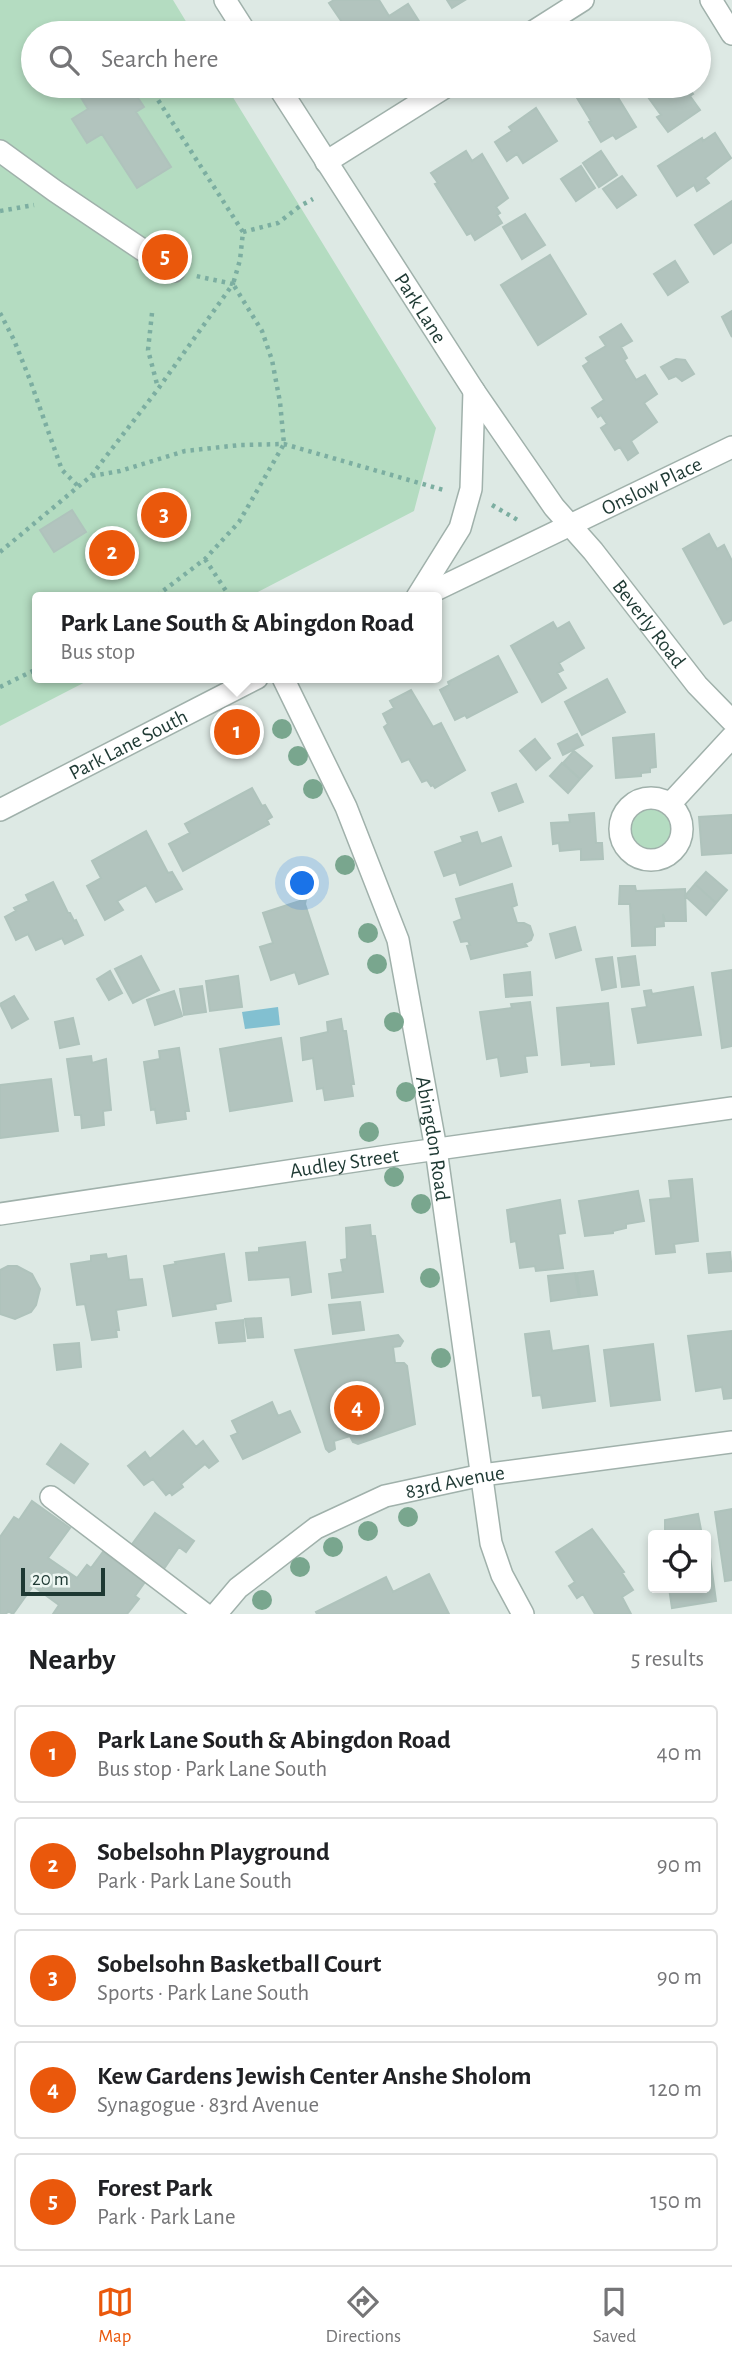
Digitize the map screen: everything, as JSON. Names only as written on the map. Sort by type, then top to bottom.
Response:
[{"type":"street","points":[[225,0],[238,21]]},
{"type":"street","points":[[550,21],[583,0]]},
{"type":"street","points":[[711,0],[732,34]]},
{"type":"street","name":"Park Lane","points":[[286,98],[474,391],[554,507],[570,525]]},
{"type":"street","points":[[326,162],[428,98]]},
{"type":"street","points":[[0,151],[174,271]]},
{"type":"street","points":[[422,592],[460,528],[471,489],[474,391]]},
{"type":"street","name":"Onslow Place","points":[[570,525],[732,447]]},
{"type":"street","points":[[429,592],[570,525]]},
{"type":"street","name":"Beverly Road","points":[[570,525],[697,684],[732,721]]},
{"type":"street","name":"Park Lane South","points":[[0,810],[247,683]]},
{"type":"street","name":"Abingdon Road","points":[[285,683],[346,807],[398,940],[436,1149],[491,1543],[502,1575],[523,1614]]},
{"type":"street","points":[[670,804],[732,737]]},
{"type":"street","name":"Audley Street","points":[[0,1214],[732,1108]]},
{"type":"street","name":"83rd Avenue","points":[[216,1614],[238,1588],[316,1528],[385,1496],[482,1475],[732,1441]]},
{"type":"street","points":[[51,1497],[205,1614]]},
{"type":"path","points":[[0,552],[91,476],[158,389],[233,284],[240,260],[243,232],[157,98]]},
{"type":"path","points":[[243,232],[278,223],[313,199]]},
{"type":"path","points":[[162,592],[205,559],[239,522],[284,444],[272,360],[262,331],[233,284],[174,271]]},
{"type":"path","points":[[0,313],[30,380],[62,470],[79,487]]},
{"type":"path","points":[[152,313],[148,350],[158,389]]},
{"type":"path","points":[[91,476],[120,471],[185,451],[240,445],[284,444],[442,490]]},
{"type":"path","points":[[482,499],[522,522]]},
{"type":"path","points":[[205,559],[227,592]]},
{"type":"path","points":[[0,687],[32,672]]},
{"type":"green space","points":[[0,0],[173,0],[186,21],[21,21],[21,98],[233,98],[436,428],[414,511],[258,592],[32,592],[32,683],[83,683],[0,726]]},
{"type":"green space","points":[[651,806],[667,813],[674,829],[667,845],[651,852],[635,845],[628,829],[635,813]]},
{"type":"water","points":[[278,1007],[280,1025],[245,1029],[242,1012]]},
{"type":"building","points":[[334,0],[379,0],[389,16],[408,4],[419,21],[341,21],[329,3]]},
{"type":"building","points":[[447,0],[465,0],[452,8]]},
{"type":"building","points":[[81,98],[138,98],[144,107],[136,112],[171,167],[137,188],[102,134],[87,143],[72,119],[88,109]]},
{"type":"building","points":[[577,98],[618,98],[636,127],[616,139],[613,135],[601,142],[589,122],[591,121]]},
{"type":"building","points":[[649,98],[691,98],[700,110],[668,132],[657,117],[661,115]]},
{"type":"building","points":[[536,108],[557,141],[523,163],[517,154],[507,161],[495,142],[512,131],[509,127]]},
{"type":"building","points":[[715,133],[731,158],[705,178],[709,183],[697,191],[694,185],[677,196],[658,166],[702,138],[703,141]]},
{"type":"building","points":[[466,151],[472,161],[482,154],[508,198],[496,207],[502,223],[475,240],[471,233],[467,235],[431,173]]},
{"type":"building","points":[[601,151],[617,175],[599,187],[583,163]]},
{"type":"building","points":[[581,166],[595,188],[576,201],[561,179]]},
{"type":"building","points":[[622,176],[636,195],[617,208],[603,189]]},
{"type":"building","points":[[732,201],[732,242],[714,254],[695,225]]},
{"type":"building","points":[[525,214],[545,245],[522,259],[503,227]]},
{"type":"building","points":[[550,255],[586,314],[538,345],[501,285]]},
{"type":"building","points":[[675,261],[688,282],[668,295],[654,274]]},
{"type":"building","points":[[732,311],[732,337],[722,317]]},
{"type":"building","points":[[621,324],[632,341],[621,347],[627,358],[624,360],[636,380],[645,375],[657,394],[644,403],[657,422],[631,441],[638,453],[628,460],[620,447],[615,450],[601,428],[607,424],[592,408],[604,400],[583,366],[589,362],[586,358],[606,346],[600,337]]},
{"type":"building","points":[[676,359],[685,360],[694,374],[682,381],[676,376],[669,379],[661,367]]},
{"type":"building","points":[[72,510],[86,532],[54,552],[40,530]]},
{"type":"building","points":[[709,534],[717,549],[724,545],[732,561],[732,620],[724,624],[683,549]]},
{"type":"building","points":[[553,622],[557,629],[569,622],[584,648],[559,663],[563,670],[557,673],[566,688],[542,702],[511,646]]},
{"type":"building","points":[[498,656],[517,692],[467,718],[465,715],[455,720],[440,690],[449,685],[448,682]]},
{"type":"building","points":[[607,679],[625,712],[582,735],[565,702]]},
{"type":"building","points":[[411,690],[433,727],[441,723],[465,770],[435,788],[427,780],[422,782],[409,759],[402,762],[384,727],[388,724],[383,714],[394,708],[390,701]]},
{"type":"building","points":[[577,734],[583,745],[563,755],[558,744]]},
{"type":"building","points":[[654,734],[656,767],[650,768],[650,772],[641,773],[641,776],[616,778],[613,738]]},
{"type":"building","points":[[535,739],[550,758],[536,770],[520,751]]},
{"type":"building","points":[[574,751],[592,766],[580,779],[563,763]]},
{"type":"building","points":[[562,763],[580,779],[568,793],[550,776]]},
{"type":"building","points":[[516,784],[523,802],[499,811],[492,793]]},
{"type":"building","points":[[252,788],[272,817],[267,820],[269,824],[183,871],[169,844],[190,833],[185,824]]},
{"type":"building","points":[[594,813],[596,843],[602,843],[603,859],[581,860],[581,849],[560,851],[559,843],[553,844],[551,823],[570,822],[569,815]]},
{"type":"building","points":[[732,815],[732,853],[702,855],[699,817]]},
{"type":"building","points":[[146,831],[168,873],[172,872],[182,889],[156,902],[146,885],[117,901],[123,910],[105,920],[87,886],[101,878],[92,861]]},
{"type":"building","points":[[477,832],[481,844],[501,837],[511,866],[460,885],[456,872],[444,876],[435,852],[463,842],[461,837]]},
{"type":"building","points":[[706,872],[727,890],[716,903],[695,884]]},
{"type":"building","points":[[53,882],[68,913],[76,920],[83,935],[65,944],[62,938],[36,950],[28,934],[16,940],[5,917],[16,911],[14,908],[29,901],[26,895]]},
{"type":"building","points":[[512,884],[517,905],[512,907],[517,923],[530,926],[533,935],[531,940],[525,943],[527,946],[471,959],[467,946],[470,945],[468,941],[461,942],[454,922],[462,919],[456,899]]},
{"type":"building","points":[[695,884],[716,903],[706,915],[685,896]]},
{"type":"building","points":[[620,886],[635,886],[636,891],[685,889],[686,921],[665,921],[663,914],[664,926],[655,927],[655,945],[632,946],[630,904],[619,904]]},
{"type":"building","points":[[306,899],[305,904],[328,974],[299,984],[295,972],[271,980],[260,947],[273,943],[263,913]]},
{"type":"building","points":[[575,927],[581,950],[556,958],[550,934]]},
{"type":"building","points":[[141,956],[159,990],[133,1003],[115,969]]},
{"type":"building","points":[[635,956],[639,985],[622,987],[618,958]]},
{"type":"building","points":[[612,957],[616,987],[602,990],[596,959]]},
{"type":"building","points":[[732,970],[732,1046],[722,1048],[712,973]]},
{"type":"building","points":[[110,971],[122,993],[109,1000],[97,979]]},
{"type":"building","points":[[530,972],[532,995],[506,997],[504,975]]},
{"type":"building","points":[[238,976],[242,1007],[210,1011],[206,981]]},
{"type":"building","points":[[202,986],[206,1012],[184,1015],[180,989]]},
{"type":"building","points":[[693,987],[701,1035],[638,1043],[632,1009],[647,1007],[644,991],[651,990],[652,994]]},
{"type":"building","points":[[174,991],[182,1016],[155,1025],[147,1000]]},
{"type":"building","points":[[14,996],[28,1019],[12,1028],[0,1004]]},
{"type":"building","points":[[530,1002],[537,1055],[525,1056],[527,1072],[501,1076],[498,1057],[487,1059],[480,1012],[512,1008],[511,1004]]},
{"type":"building","points":[[608,1003],[614,1064],[591,1066],[591,1062],[562,1065],[557,1008]]},
{"type":"building","points":[[73,1018],[79,1044],[60,1048],[55,1022]]},
{"type":"building","points":[[341,1019],[343,1031],[346,1031],[354,1084],[351,1084],[353,1096],[325,1100],[323,1088],[317,1089],[313,1058],[303,1060],[301,1038],[328,1032],[327,1022]]},
{"type":"building","points":[[281,1038],[292,1101],[230,1111],[220,1049]]},
{"type":"building","points":[[179,1048],[189,1111],[185,1111],[186,1119],[157,1123],[155,1109],[151,1110],[144,1062],[160,1059],[159,1051]]},
{"type":"building","points":[[91,1056],[92,1063],[106,1059],[111,1110],[103,1111],[104,1125],[82,1128],[81,1115],[75,1115],[67,1059]]},
{"type":"building","points":[[51,1079],[58,1131],[0,1138],[0,1085]]},
{"type":"building","points":[[692,1179],[698,1241],[674,1244],[675,1252],[656,1254],[650,1200],[671,1198],[669,1181]]},
{"type":"building","points":[[638,1191],[644,1221],[626,1224],[626,1228],[613,1233],[585,1236],[579,1201]]},
{"type":"building","points":[[560,1200],[565,1233],[558,1234],[563,1268],[536,1271],[535,1266],[520,1268],[516,1241],[511,1242],[507,1210]]},
{"type":"building","points":[[370,1225],[371,1236],[375,1236],[383,1292],[332,1298],[329,1274],[343,1272],[341,1260],[347,1259],[346,1228]]},
{"type":"building","points":[[305,1242],[311,1292],[292,1295],[290,1277],[249,1280],[246,1253],[259,1252],[259,1248]]},
{"type":"building","points":[[730,1252],[732,1271],[709,1273],[707,1254]]},
{"type":"building","points":[[106,1254],[107,1259],[126,1256],[129,1280],[142,1279],[146,1305],[116,1310],[119,1330],[116,1330],[117,1337],[92,1340],[85,1304],[77,1305],[71,1264],[91,1261],[91,1256]]},
{"type":"building","points":[[224,1254],[231,1301],[215,1304],[216,1309],[173,1316],[164,1266]]},
{"type":"building","points":[[17,1266],[32,1274],[40,1289],[36,1305],[31,1312],[15,1319],[0,1314],[0,1270]]},
{"type":"building","points":[[593,1271],[597,1295],[580,1297],[577,1273]]},
{"type":"building","points":[[575,1273],[579,1297],[551,1301],[548,1276]]},
{"type":"building","points":[[360,1302],[364,1330],[333,1334],[329,1305]]},
{"type":"building","points":[[261,1318],[263,1337],[248,1338],[245,1319]]},
{"type":"building","points":[[243,1320],[245,1341],[219,1343],[216,1323]]},
{"type":"building","points":[[549,1331],[552,1351],[588,1346],[595,1401],[543,1408],[541,1395],[533,1396],[525,1334]]},
{"type":"building","points":[[732,1331],[732,1398],[724,1399],[722,1387],[696,1391],[688,1336]]},
{"type":"building","points":[[398,1335],[403,1341],[400,1346],[393,1347],[395,1363],[404,1363],[407,1366],[415,1424],[358,1444],[353,1442],[350,1436],[334,1441],[335,1449],[329,1452],[295,1350]]},
{"type":"building","points":[[79,1343],[81,1367],[57,1370],[54,1345]]},
{"type":"building","points":[[653,1344],[660,1400],[611,1406],[604,1350]]},
{"type":"building","points":[[272,1402],[278,1416],[290,1411],[300,1432],[243,1459],[231,1436],[238,1433],[232,1421]]},
{"type":"building","points":[[183,1431],[196,1447],[203,1441],[218,1461],[209,1468],[205,1464],[172,1495],[170,1492],[166,1495],[153,1479],[144,1485],[128,1466],[145,1452],[150,1459]]},
{"type":"building","points":[[61,1444],[88,1464],[74,1483],[47,1464]]},
{"type":"building","points":[[32,1501],[70,1528],[48,1558],[77,1578],[87,1565],[91,1568],[103,1552],[145,1582],[135,1596],[139,1599],[127,1614],[53,1614],[59,1605],[33,1586],[13,1614],[8,1611],[6,1614],[0,1614],[0,1537],[14,1517],[19,1520]]},
{"type":"building","points":[[732,1509],[732,1580],[725,1581],[715,1512]]},
{"type":"building","points":[[155,1513],[194,1541],[186,1552],[179,1547],[163,1570],[130,1547]]},
{"type":"building","points":[[698,1514],[701,1530],[665,1530],[665,1520]]},
{"type":"building","points":[[592,1529],[624,1572],[622,1573],[633,1590],[622,1597],[631,1614],[595,1614],[583,1594],[577,1598],[569,1586],[575,1582],[556,1552]]},
{"type":"building","points":[[711,1564],[716,1601],[672,1608],[670,1593],[711,1593]]},
{"type":"building","points":[[429,1574],[449,1614],[316,1612],[386,1577],[393,1592]]},
{"type":"place","name":"Forest Park","points":[[165,257]]},
{"type":"place","name":"Sobelsohn Basketball Court","points":[[164,515]]},
{"type":"place","name":"Sobelsohn Playground","points":[[112,553]]},
{"type":"place","name":"Park Lane South & Abingdon Road","points":[[237,732]]},
{"type":"place","name":"Kew Gardens Jewish Center Anshe Sholom","points":[[357,1408]]}]
